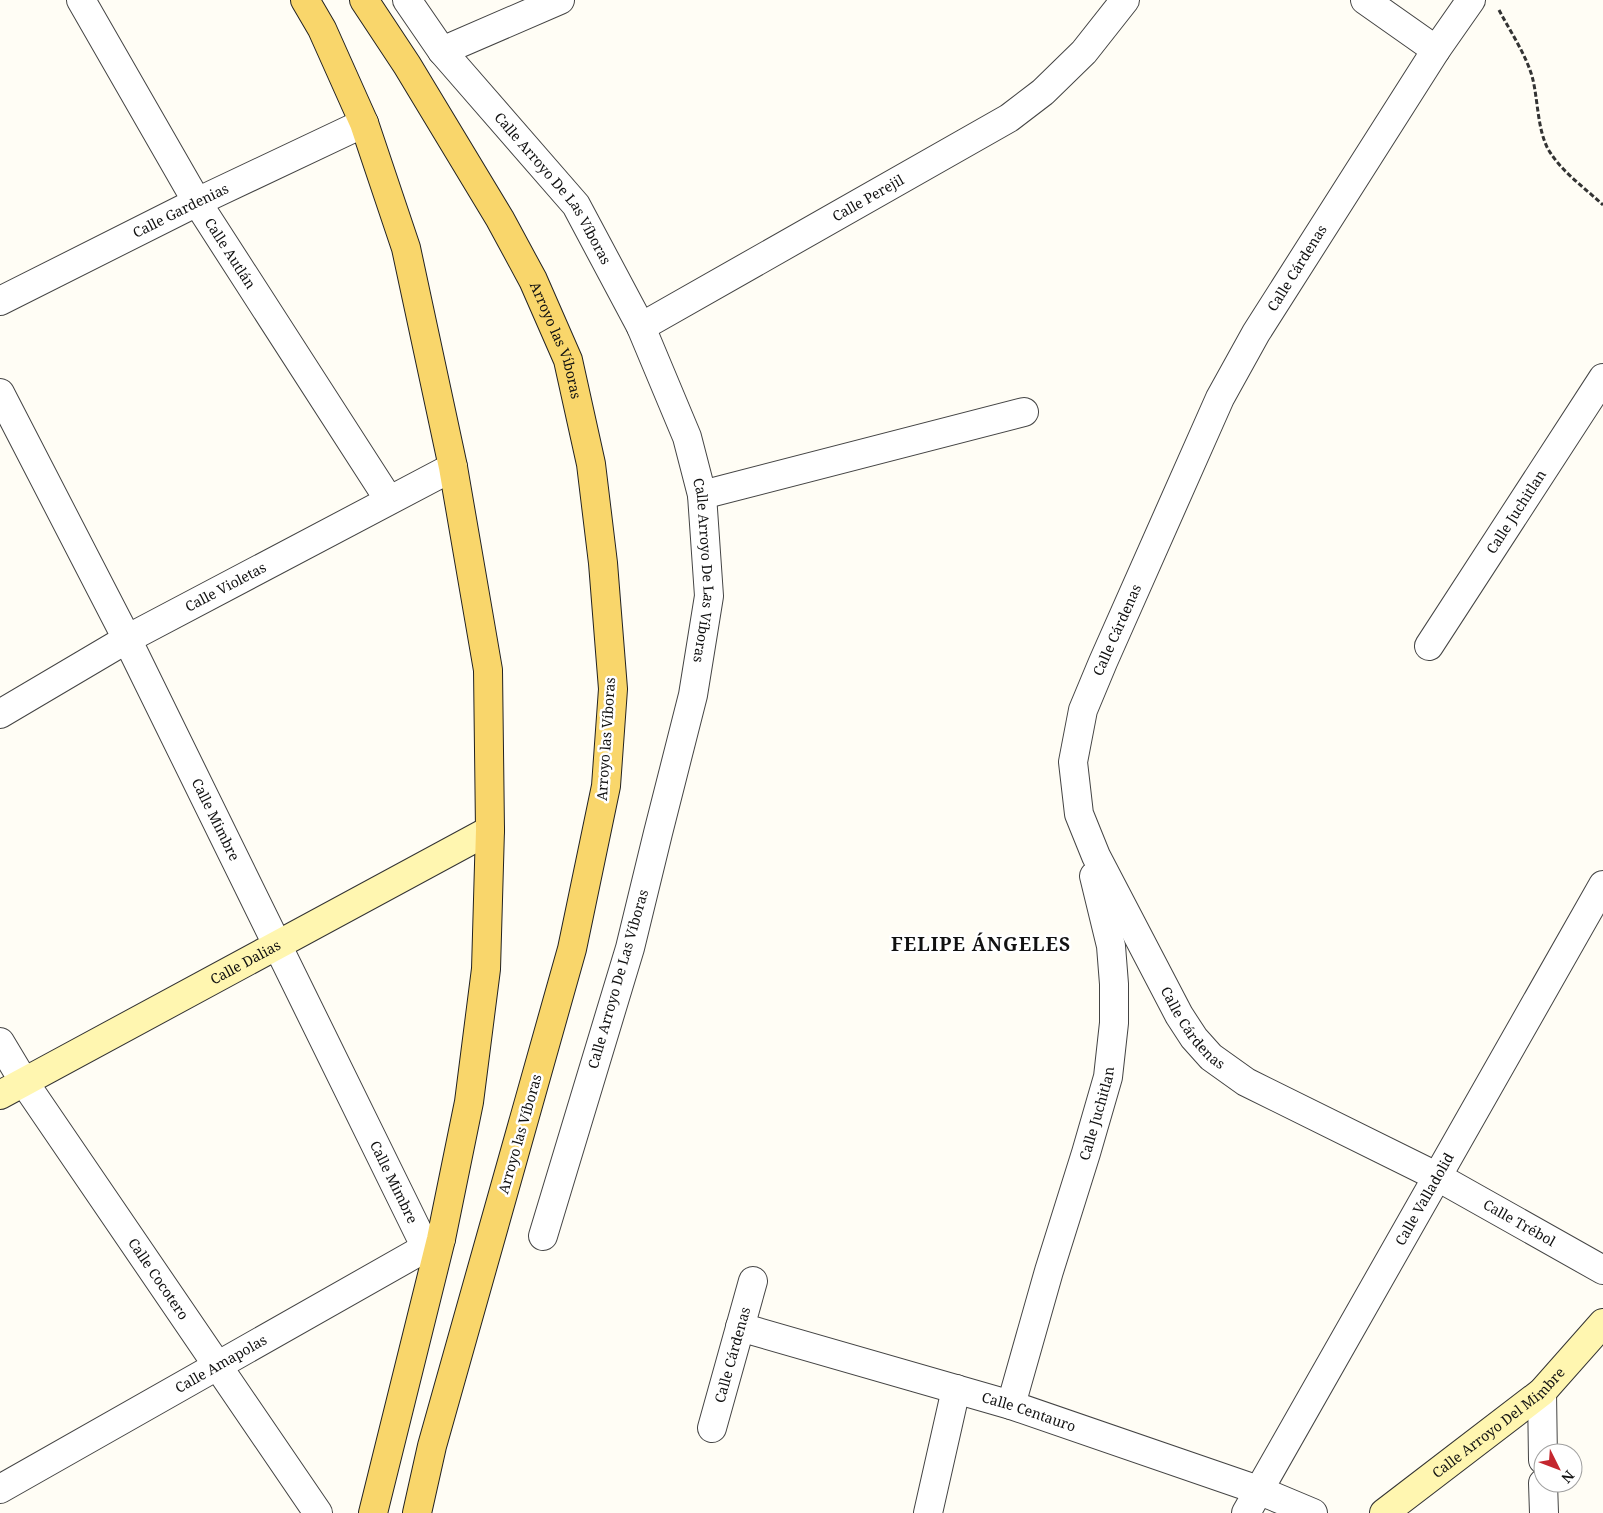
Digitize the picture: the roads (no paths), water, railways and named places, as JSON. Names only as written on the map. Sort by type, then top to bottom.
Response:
[{"type":"main road","points":[[305,0],[322,29],[364,123],[406,248],[453,467],[488,670],[490,830],[484,978],[469,1102],[433,1244],[373,1513]]},
{"type":"main road","name":"Arroyo las Víboras","points":[[364,0],[407,65],[500,219],[533,280],[568,360],[592,464],[603,563],[613,689],[606,786],[572,949],[432,1446],[417,1513]]},
{"type":"street","name":"Calle Autlán","points":[[81,0],[197,202],[389,500]]},
{"type":"street","name":"Calle Arroyo De Las Víboras","points":[[407,0],[442,51],[576,205],[642,327],[687,437],[702,495],[708,596],[693,695],[630,948],[543,1236]]},
{"type":"street","points":[[442,51],[560,0]]},
{"type":"street","name":"Calle Perejil","points":[[642,327],[1009,118],[1043,92],[1084,52],[1125,0]]},
{"type":"street","points":[[1366,0],[1436,50]]},
{"type":"street","name":"Calle Cárdenas","points":[[1436,1176],[1246,1082],[1211,1057],[1194,1038],[1179,1015],[1096,856],[1079,814],[1073,762],[1083,710],[1102,662],[1220,398],[1256,333],[1436,50],[1471,0]]},
{"type":"street","name":"Calle Gardenias","points":[[0,301],[197,202],[364,123]]},
{"type":"street","name":"Calle Juchitlan","points":[[1428,646],[1603,378]]},
{"type":"street","name":"Calle Mimbre","points":[[0,393],[127,639],[278,946],[433,1244]]},
{"type":"street","points":[[702,495],[1024,412]]},
{"type":"street","name":"Calle Violetas","points":[[0,714],[127,639],[453,467]]},
{"type":"street","name":"Calle Juchitlan","points":[[1011,1406],[1049,1271],[1108,1077],[1114,1023],[1114,984],[1111,946],[1101,898],[1079,814]]},
{"type":"street","name":"Calle Dalias","points":[[0,1096],[490,830]]},
{"type":"street","name":"Calle Valladolid","points":[[1252,1502],[1603,885]]},
{"type":"street","name":"Calle Cocotero","points":[[0,1042],[24,1082],[318,1513]]},
{"type":"street","name":"Calle Trébol","points":[[1436,1176],[1603,1270]]},
{"type":"street","name":"Calle Amapolas","points":[[0,1488],[433,1244]]},
{"type":"street","name":"Calle Cárdenas","points":[[712,1428],[754,1281]]},
{"type":"street","name":"Calle Arroyo Del Mimbre","points":[[1384,1513],[1542,1392],[1603,1323]]},
{"type":"street","name":"Calle Centauro","points":[[740,1327],[1011,1406],[1252,1502],[1313,1513]]},
{"type":"street","points":[[928,1513],[956,1389]]},
{"type":"street","points":[[1542,1392],[1543,1443]]},
{"type":"street","points":[[1543,1493],[1544,1513]]},
{"type":"district","name":"FELIPE ÁNGELES","points":[[981,944]]}]
